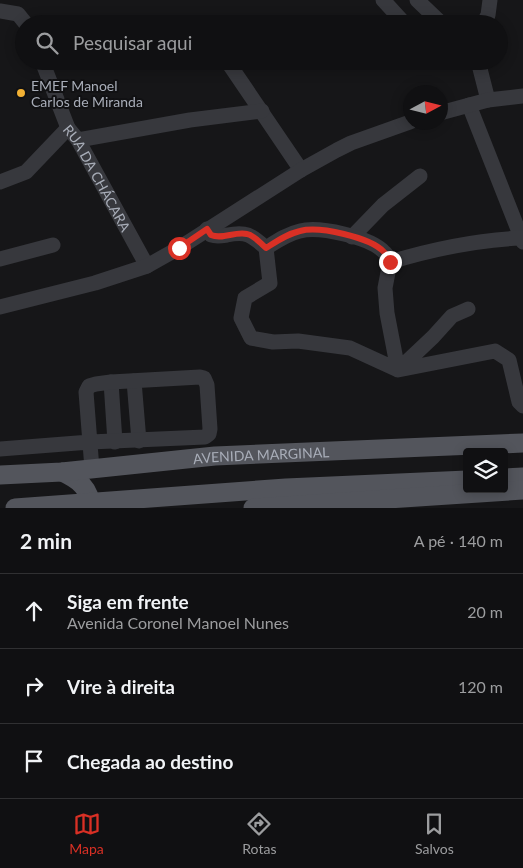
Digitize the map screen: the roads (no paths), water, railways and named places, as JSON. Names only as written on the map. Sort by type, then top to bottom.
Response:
[{"type":"main road","name":"AVENIDA MARGINAL","points":[[0,475],[62,472],[215,456],[523,443]]},
{"type":"main road","points":[[62,472],[83,484],[91,505]]},
{"type":"main road","points":[[508,478],[523,477]]},
{"type":"main road","points":[[16,508],[91,505],[286,488],[463,480]]},
{"type":"main road","points":[[253,508],[523,490]]},
{"type":"street","points":[[383,0],[397,15]]},
{"type":"street","points":[[417,0],[431,15]]},
{"type":"street","points":[[488,15],[490,0]]},
{"type":"street","points":[[0,11],[15,16]]},
{"type":"street","name":"RUA DA CHÁCARA","points":[[45,70],[68,128],[78,140],[147,266]]},
{"type":"street","points":[[233,70],[301,170]]},
{"type":"street","points":[[480,70],[488,100]]},
{"type":"street","points":[[448,111],[488,100],[523,96]]},
{"type":"street","points":[[390,262],[424,252],[485,241],[522,240],[469,105]]},
{"type":"street","points":[[78,140],[181,121],[262,111]]},
{"type":"street","points":[[0,307],[95,283],[147,266],[301,170],[351,143],[403,124]]},
{"type":"street","points":[[0,182],[26,172],[68,128]]},
{"type":"street","points":[[352,236],[383,205],[420,176]]},
{"type":"street","points":[[207,229],[211,235],[217,237],[246,233],[254,237],[266,248],[270,283],[245,298],[241,318],[251,338],[273,342],[298,340],[350,348],[398,370],[496,351],[508,360],[518,402],[523,406]]},
{"type":"street","points":[[266,248],[284,236],[302,230],[322,229],[363,239],[384,251],[390,262],[385,288],[386,313],[398,370]]},
{"type":"street","points":[[0,259],[54,245]]},
{"type":"street","points":[[398,370],[433,338],[452,316],[468,309]]},
{"type":"street","points":[[0,449],[90,442],[206,437],[210,429],[207,385],[204,378],[200,376],[111,382],[89,386],[86,392],[90,442],[92,469]]},
{"type":"street","points":[[134,381],[139,441]]},
{"type":"street","points":[[111,382],[114,442]]},
{"type":"place","name":"EMEF Manoel Carlos de Miranda","points":[[21,93]]}]
